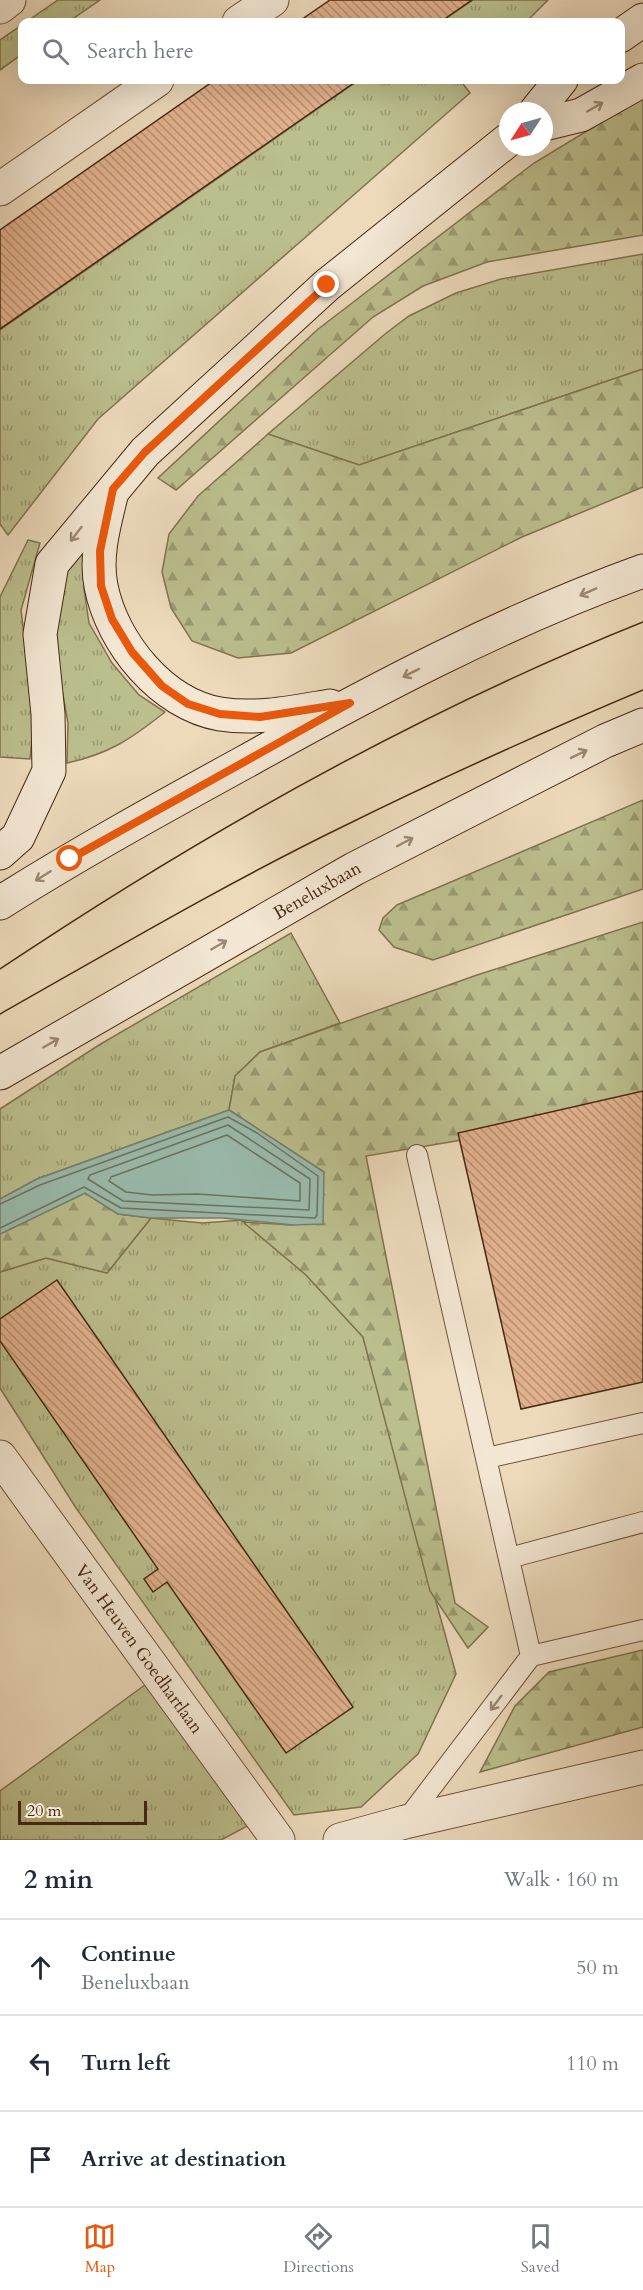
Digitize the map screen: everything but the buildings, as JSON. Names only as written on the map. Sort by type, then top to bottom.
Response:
[{"type":"main road","points":[[0,7],[9,0]]},
{"type":"main road","points":[[245,18],[272,0]]},
{"type":"main road","points":[[625,33],[643,20]]},
{"type":"main road","points":[[553,122],[581,115],[643,80]]},
{"type":"main road","points":[[0,189],[151,84]]},
{"type":"main road","points":[[543,102],[558,84]]},
{"type":"main road","points":[[0,854],[18,837],[49,771],[48,714],[39,634],[52,564],[145,452],[327,285],[499,147]]},
{"type":"main road","points":[[113,489],[100,551],[101,586],[112,619],[127,644],[162,686],[188,704],[220,714],[260,717],[350,703]]},
{"type":"main road","points":[[0,903],[70,859],[350,703],[456,651],[600,586],[643,571]]},
{"type":"main road","name":"Beneluxbaan","points":[[0,1073],[354,869],[530,778],[643,725]]},
{"type":"main road","name":"Van Heuven Goedhartlaan","points":[[0,1457],[278,1840]]},
{"type":"main road","points":[[340,1840],[405,1822],[440,1827],[643,1767]]},
{"type":"lane","points":[[417,1155],[531,1656]]},
{"type":"lane","points":[[487,1458],[643,1423]]},
{"type":"lane","points":[[509,1558],[643,1522]]},
{"type":"lane","points":[[405,1822],[531,1656],[643,1630]]},
{"type":"green space","points":[[58,0],[100,0],[74,18],[32,18]]},
{"type":"green space","points":[[473,0],[548,0],[530,18],[447,18]]},
{"type":"green space","points":[[18,28],[18,57],[0,70],[0,40]]},
{"type":"green space","points":[[353,84],[463,84],[470,93],[98,419],[8,535],[0,524],[0,330]]},
{"type":"green space","points":[[643,97],[643,235],[487,262],[423,286],[373,317],[176,490],[158,478],[317,330],[534,163],[546,156],[553,156],[553,151]]},
{"type":"green space","points":[[643,254],[643,369],[359,465],[268,434],[409,316],[456,293],[501,279]]},
{"type":"green space","points":[[643,369],[643,487],[522,537],[291,653],[238,658],[192,641],[171,608],[162,572],[169,534],[198,496],[268,434],[359,465]]},
{"type":"green space","points":[[28,540],[40,543],[21,610],[34,719],[30,759],[0,757],[0,597]]},
{"type":"green space","points":[[74,546],[84,547],[84,589],[89,623],[112,663],[139,695],[165,712],[108,750],[67,763],[68,723],[56,655],[57,590]]},
{"type":"green space","points":[[643,800],[643,889],[433,960],[394,947],[379,930],[383,918],[397,905]]},
{"type":"green space","points":[[643,922],[643,1096],[462,1140],[366,1156],[455,1603],[488,1627],[468,1648],[430,1591],[363,1337],[306,1275],[243,1222],[293,1225],[324,1172],[229,1110],[235,1076],[260,1052],[477,975]]},
{"type":"green space","points":[[291,933],[340,1023],[260,1052],[235,1076],[229,1110],[37,1179],[0,1199],[0,1109],[99,1045]]},
{"type":"green space","points":[[85,1193],[118,1214],[151,1218],[107,1273],[46,1258],[0,1272],[0,1234]]},
{"type":"green space","points":[[151,1218],[202,1223],[243,1220],[306,1275],[363,1337],[456,1674],[418,1754],[361,1807],[294,1815],[76,1508],[0,1388],[0,1272],[46,1258],[107,1273]]},
{"type":"green space","points":[[643,1650],[643,1727],[480,1772],[515,1706],[549,1672]]},
{"type":"green space","points":[[149,1682],[255,1822],[221,1840],[0,1840],[0,1791]]},
{"type":"water","points":[[229,1110],[324,1172],[323,1224],[293,1225],[223,1218],[151,1218],[118,1214],[85,1193],[0,1234],[0,1199],[37,1179]]},
{"type":"tram line","points":[[0,969],[154,870],[312,779],[475,695],[643,622]]},
{"type":"tram line","points":[[0,1014],[298,849],[454,773],[643,690]]},
{"type":"route","points":[[70,859],[350,703],[260,717],[220,714],[188,704],[162,686],[132,652],[112,619],[101,586],[100,551],[113,489],[145,452],[327,285]]}]
